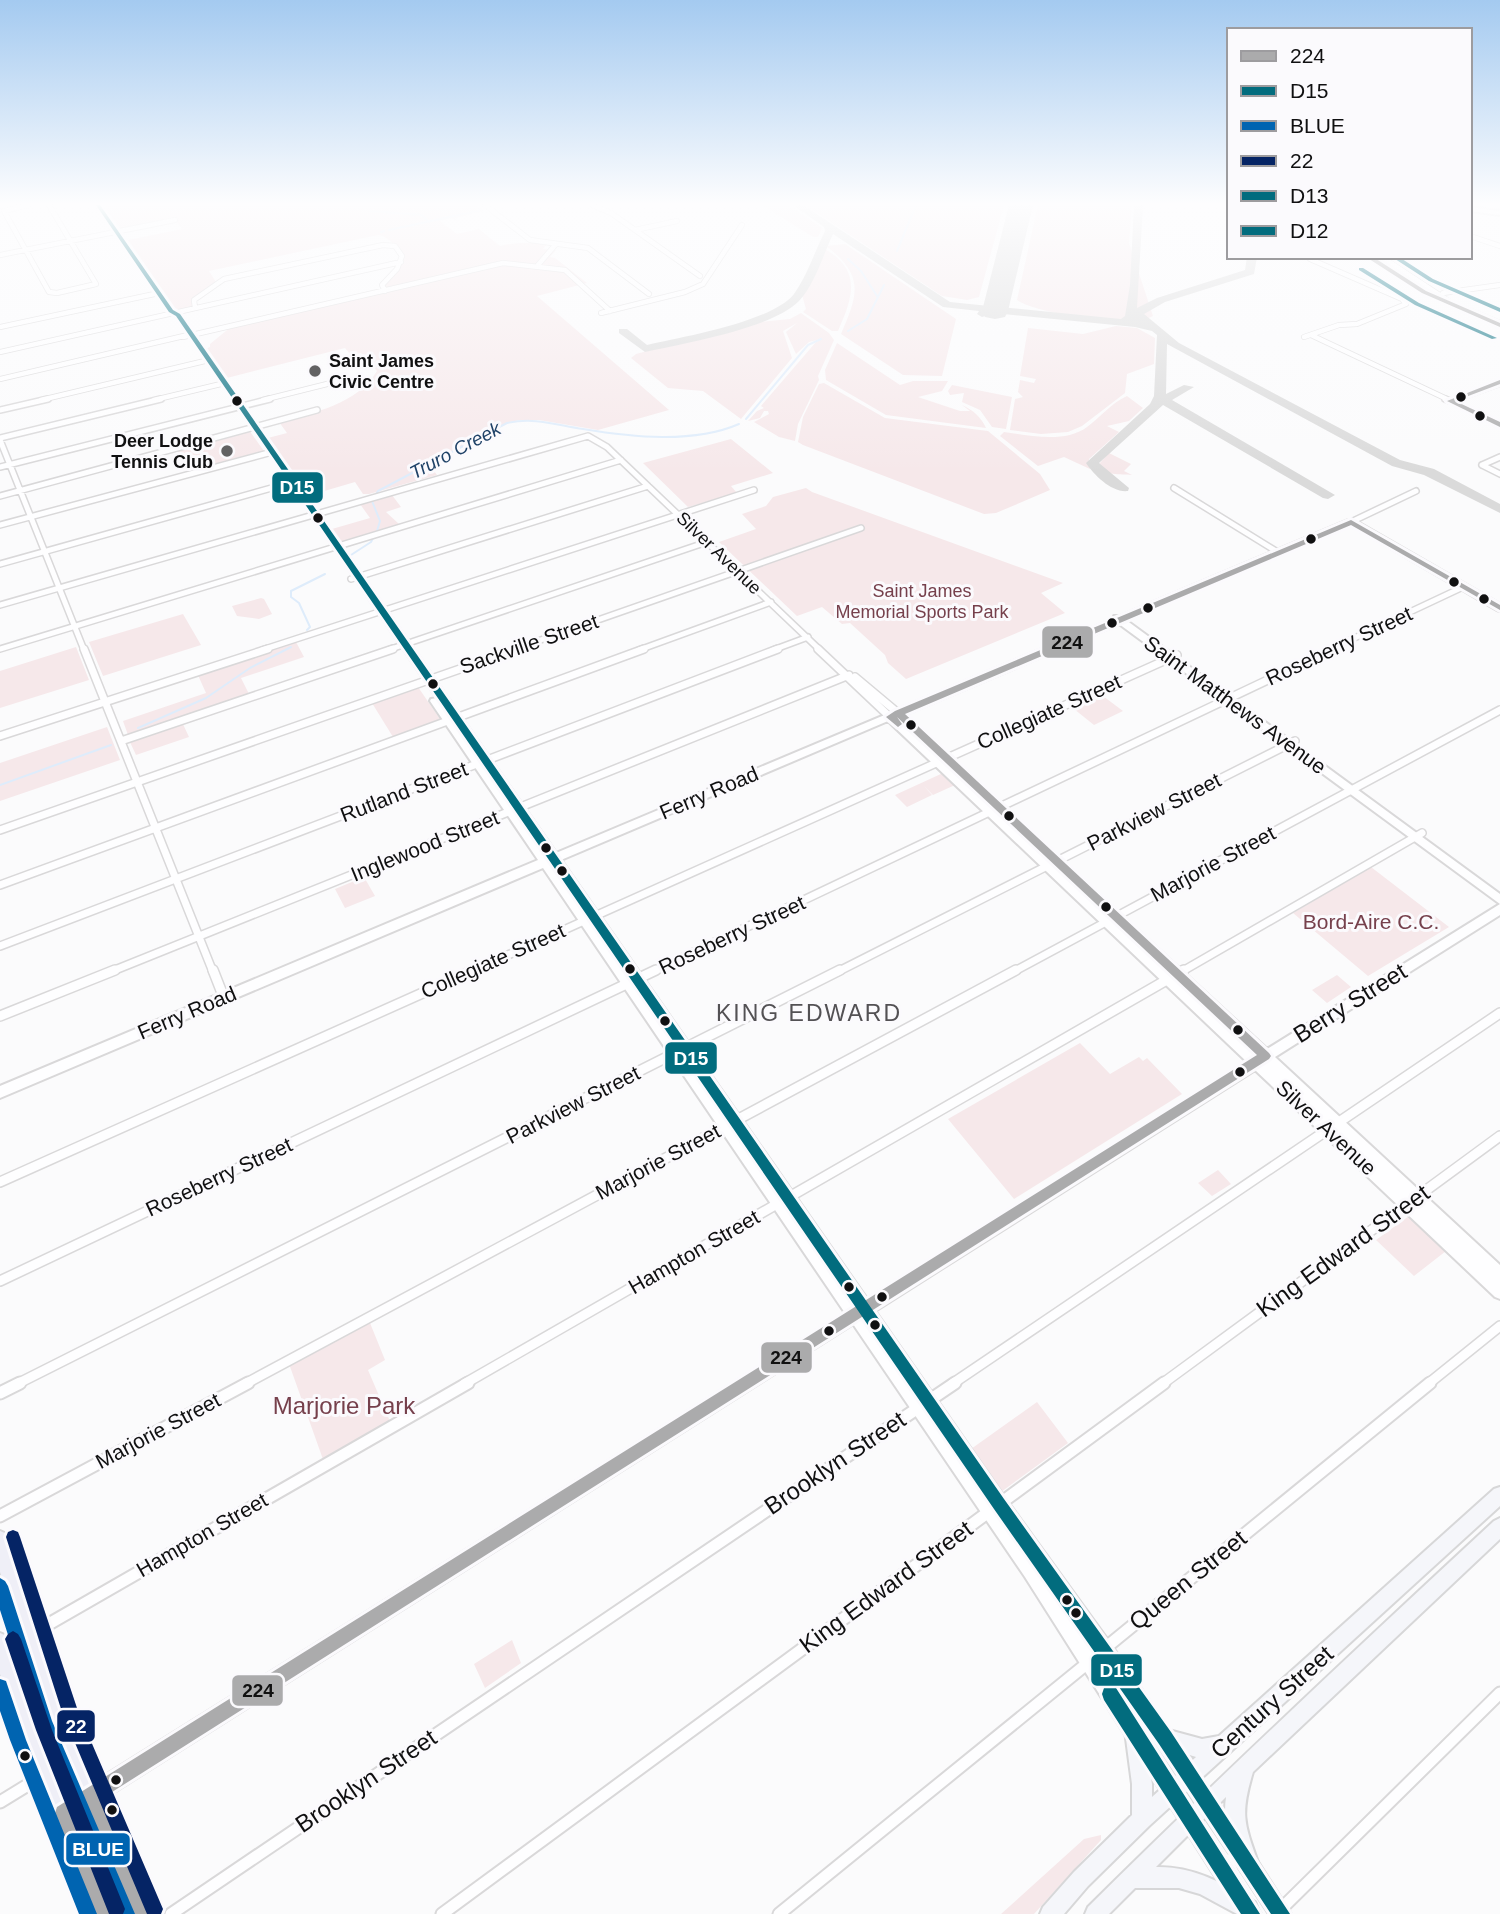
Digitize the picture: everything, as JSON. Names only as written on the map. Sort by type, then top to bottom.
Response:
[{"type":"highway","points":[[0,1541],[57,1717],[141,1914]]},
{"type":"highway","points":[[1,1648],[100,1913]]},
{"type":"main road","points":[[160,294],[173,313],[172,316],[222,383],[452,720],[515,809],[553,856],[589,918],[994,1507],[1089,1662],[1249,1912]]},
{"type":"main road","points":[[1429,294],[1500,325]]},
{"type":"main road","points":[[1451,401],[1500,382]]},
{"type":"main road","points":[[1451,401],[1500,425]]},
{"type":"main road","points":[[1351,522],[1500,608]]},
{"type":"main road","name":"Ferry Road","points":[[0,1092],[553,856],[1351,522]]},
{"type":"main road","name":"Saint Matthews Avenue","points":[[1123,619],[1418,835],[1500,891]]},
{"type":"main road","name":"Silver Avenue","points":[[894,715],[1412,1201],[1500,1292]]},
{"type":"main road","name":"Saint Matthews Avenue","points":[[1418,835],[1500,900]]},
{"type":"main road","name":"Berry Street","points":[[63,1813],[1500,909]]},
{"type":"main road","name":"Silver Avenue","points":[[1412,1201],[1500,1275]]},
{"type":"main road","name":"Century Street","points":[[1049,1914],[1080,1879],[1142,1819],[1500,1495]]},
{"type":"main road","points":[[994,1507],[1104,1649],[1280,1912]]},
{"type":"main road","name":"Century Street","points":[[1095,1914],[1191,1818],[1500,1527]]},
{"type":"main road","points":[[1134,1731],[1142,1784],[1142,1819]]},
{"type":"main road","points":[[1165,1738],[1202,1749],[1224,1744]]},
{"type":"main road","points":[[1247,1765],[1234,1797],[1234,1818],[1249,1865]]},
{"type":"main road","points":[[1128,1879],[1159,1875],[1192,1879],[1249,1912]]},
{"type":"street","points":[[0,327],[153,294]]},
{"type":"street","points":[[195,308],[194,300],[202,294]]},
{"type":"street","points":[[0,352],[256,294]]},
{"type":"street","points":[[0,379],[370,294]]},
{"type":"street","points":[[592,294],[610,311]]},
{"type":"street","points":[[601,313],[668,294]]},
{"type":"street","points":[[1304,337],[1339,326],[1357,324],[1403,308],[1406,303],[1387,294]]},
{"type":"street","points":[[1438,294],[1460,308]]},
{"type":"street","points":[[1311,335],[1451,401]]},
{"type":"street","points":[[0,410],[206,360]]},
{"type":"street","points":[[0,467],[343,380]]},
{"type":"street","points":[[222,383],[0,439],[224,998]]},
{"type":"street","points":[[0,496],[317,410]]},
{"type":"street","name":"Silver Avenue","points":[[311,514],[588,436],[600,441],[621,460],[771,603],[894,715]]},
{"type":"street","points":[[0,525],[269,453]]},
{"type":"street","points":[[1500,457],[1482,465],[1500,474]]},
{"type":"street","points":[[0,649],[621,460]]},
{"type":"street","points":[[0,562],[289,481]]},
{"type":"street","points":[[355,578],[648,486]]},
{"type":"street","points":[[1174,488],[1279,553]]},
{"type":"street","points":[[0,736],[754,490]]},
{"type":"street","name":"Ferry Road","points":[[1351,522],[1416,491]]},
{"type":"street","points":[[0,605],[311,514]]},
{"type":"street","name":"Sackville Street","points":[[0,830],[861,528]]},
{"type":"street","points":[[121,741],[708,542]]},
{"type":"street","name":"Roseberry Street","points":[[0,1280],[1463,587]]},
{"type":"street","points":[[0,885],[771,603]]},
{"type":"street","name":"Rutland Street","points":[[0,946],[808,637]]},
{"type":"street","name":"Collegiate Street","points":[[0,1182],[1174,656]]},
{"type":"street","name":"Inglewood Street","points":[[0,1016],[849,675]]},
{"type":"street","name":"Marjorie Street","points":[[0,1516],[1500,710]]},
{"type":"street","name":"Parkview Street","points":[[0,1393],[1292,743]]},
{"type":"street","name":"Hampton Street","points":[[1,1648],[29,1635],[1418,835]]},
{"type":"street","name":"Brooklyn Street","points":[[171,1914],[1500,1013]]},
{"type":"street","name":"King Edward Street","points":[[442,1914],[1500,1136]]},
{"type":"street","name":"Queen Street","points":[[779,1914],[1500,1326]]},
{"type":"street","points":[[1280,1912],[1500,1693]]},
{"type":"street","points":[[0,1802],[46,1773]]},
{"type":"street","points":[[100,1913],[131,1891]]},
{"type":"green space","points":[[160,294],[201,294],[194,300],[195,308],[173,313]]},
{"type":"green space","points":[[370,294],[543,294],[537,296],[669,410],[598,430],[539,420],[507,423],[428,463],[437,475],[369,494],[363,494],[355,482],[304,497],[264,439],[287,433],[279,422],[334,406],[358,392],[377,371],[361,353],[351,355],[345,348],[223,379],[203,350],[210,347],[210,344],[232,326]]},
{"type":"green space","points":[[850,294],[838,331],[832,331],[803,312],[806,309],[802,295]]},
{"type":"green space","points":[[919,294],[956,319],[942,376],[903,375],[841,334],[854,296]]},
{"type":"green space","points":[[939,294],[980,294],[979,297],[967,300]]},
{"type":"green space","points":[[1018,294],[1146,294],[1153,316],[1137,322],[1094,319],[1040,309],[1017,300]]},
{"type":"green space","points":[[801,313],[829,333],[834,340],[798,424],[795,441],[779,437],[754,422],[769,414],[768,411],[764,411],[760,418],[748,421],[764,408],[761,406],[821,339],[809,342],[796,354],[786,332],[797,323],[783,331],[792,358],[741,419],[703,391],[668,388],[631,358],[636,354],[758,322],[790,319]]},
{"type":"green space","points":[[1116,326],[1137,328],[1155,338],[1154,364],[1127,374],[1125,393],[1082,426],[1068,432],[1041,434],[1010,430],[1015,399],[1023,397],[1018,392],[1020,380],[1034,383],[1036,379],[1020,376],[1028,328],[1083,334]]},
{"type":"green space","points":[[837,343],[900,385],[913,381],[948,381],[942,391],[918,397],[960,411],[970,411],[962,405],[976,414],[986,428],[886,415],[826,380],[825,370]]},
{"type":"green space","points":[[824,383],[885,418],[988,431],[1040,474],[1050,490],[996,513],[984,514],[803,445],[798,442],[803,417],[819,384]]},
{"type":"green space","points":[[952,385],[1012,397],[1006,429],[992,427],[980,410],[962,402],[964,393],[950,395],[948,391]]},
{"type":"green space","points":[[1127,396],[1143,408],[1129,421],[1107,426],[1119,432],[1089,459],[1090,469],[1064,457],[1038,466],[1000,436],[1004,432],[1057,437],[1078,432]]},
{"type":"green space","points":[[249,430],[266,454],[188,475],[177,449]]},
{"type":"green space","points":[[731,439],[773,473],[731,486],[737,493],[688,507],[643,463]]},
{"type":"green space","points":[[1109,453],[1131,464],[1124,471],[1132,475],[1104,471],[1099,464]]},
{"type":"green space","name":"Saint James Memorial Sports Park","points":[[806,488],[1063,583],[1041,593],[1065,613],[906,679],[888,663],[885,655],[850,623],[842,624],[822,607],[797,616],[719,542],[756,529],[742,514],[766,506],[773,497]]},
{"type":"green space","points":[[392,495],[401,507],[386,512],[399,524],[341,542],[332,529],[370,518],[360,504]]},
{"type":"green space","points":[[261,598],[272,614],[259,619],[237,616],[232,606]]},
{"type":"green space","points":[[183,614],[201,645],[103,676],[89,642]]},
{"type":"green space","points":[[296,642],[304,657],[241,678],[249,694],[128,735],[123,721],[206,693],[197,673]]},
{"type":"green space","points":[[76,647],[89,680],[0,708],[0,671]]},
{"type":"green space","points":[[418,687],[440,719],[393,737],[372,703]]},
{"type":"green space","points":[[1103,696],[1123,711],[1094,725],[1074,709]]},
{"type":"green space","points":[[182,722],[189,737],[136,755],[129,740]]},
{"type":"green space","points":[[107,727],[120,760],[0,801],[0,763]]},
{"type":"green space","points":[[943,773],[955,785],[933,795],[924,786],[932,795],[907,807],[895,795]]},
{"type":"green space","name":"Bord-Aire C.C.","points":[[1371,867],[1449,927],[1368,976],[1293,913]]},
{"type":"green space","points":[[364,877],[375,896],[345,908],[335,889]]},
{"type":"green space","points":[[1337,975],[1351,987],[1327,1003],[1312,990]]},
{"type":"green space","points":[[1080,1043],[1110,1074],[1139,1057],[1143,1061],[1147,1058],[1182,1094],[1014,1199],[948,1119]]},
{"type":"green space","points":[[1218,1170],[1231,1184],[1212,1196],[1198,1183]]},
{"type":"green space","points":[[1409,1216],[1446,1251],[1414,1276],[1376,1240]]},
{"type":"green space","name":"Marjorie Park","points":[[368,1318],[385,1360],[368,1370],[392,1426],[325,1465],[288,1361]]},
{"type":"green space","points":[[1037,1402],[1068,1443],[1001,1492],[971,1449]]},
{"type":"green space","points":[[512,1640],[521,1663],[485,1688],[474,1664]]},
{"type":"green space","points":[[1101,1835],[1101,1840],[1034,1914],[1001,1914],[1084,1839]]},
{"type":"waterway","name":"Truro Creek","points":[[848,331],[867,319],[879,294]]},
{"type":"waterway","name":"Truro Creek","points":[[746,419],[808,345],[821,339]]},
{"type":"waterway","name":"Truro Creek","points":[[375,496],[378,491],[507,423],[517,421],[662,437],[702,434],[739,424]]},
{"type":"waterway","name":"Truro Creek","points":[[372,501],[380,521],[377,531]]},
{"type":"waterway","name":"Truro Creek","points":[[351,555],[371,542],[374,536]]},
{"type":"waterway","name":"Truro Creek","points":[[307,630],[310,627],[299,603],[291,597],[291,591],[325,574]]},
{"type":"waterway","name":"Truro Creek","points":[[138,728],[206,698],[250,668],[291,647]]},
{"type":"waterway","name":"Truro Creek","points":[[0,785],[111,745]]},
{"type":"taxiway","points":[[623,331],[645,349],[749,323],[786,307],[798,294]]},
{"type":"taxiway","points":[[931,294],[947,305],[993,310]]},
{"type":"taxiway","points":[[993,310],[998,294]]},
{"type":"taxiway","points":[[1130,318],[1134,294]]},
{"type":"taxiway","points":[[1137,314],[1161,300],[1179,294]]},
{"type":"taxiway","points":[[982,314],[993,310]]},
{"type":"taxiway","points":[[993,310],[1152,328]]},
{"type":"taxiway","points":[[1133,310],[1137,314]]},
{"type":"taxiway","points":[[1130,318],[1137,314]]},
{"type":"taxiway","points":[[1137,314],[1175,345],[1396,463],[1429,472],[1500,509]]},
{"type":"taxiway","points":[[1126,320],[1130,318]]},
{"type":"taxiway","points":[[1160,396],[1162,336]]},
{"type":"taxiway","points":[[1163,400],[1188,387]]},
{"type":"taxiway","points":[[1156,404],[1160,396]]},
{"type":"taxiway","points":[[1160,396],[1163,400]]},
{"type":"taxiway","points":[[1156,404],[1163,400]]},
{"type":"taxiway","points":[[1163,400],[1328,495]]},
{"type":"taxiway","points":[[1123,488],[1098,471],[1092,463],[1156,404]]},
{"type":"runway","points":[[995,311],[999,294]]},
{"type":"transit line","name":"D15","points":[[160,294],[171,311],[178,315],[999,1504],[1165,1738],[1281,1914]]},
{"type":"transit line","name":"D13","points":[[1402,294],[1417,304],[1494,338]]},
{"type":"transit line","name":"224","points":[[1429,294],[1500,325]]},
{"type":"transit line","name":"D12","points":[[1464,294],[1500,310]]},
{"type":"transit line","name":"224","points":[[1450,401],[1500,382]]},
{"type":"transit line","name":"224","points":[[1450,401],[1500,425]]},
{"type":"transit line","name":"224","points":[[1351,522],[1500,608]]},
{"type":"transit line","name":"224","points":[[898,724],[890,717],[1351,522]]},
{"type":"transit line","name":"224","points":[[103,1914],[63,1813],[1265,1056],[898,713]]},
{"type":"transit line","name":"22","points":[[13,1537],[70,1712],[154,1909]]},
{"type":"transit line","name":"BLUE","points":[[0,1586],[44,1722],[126,1914]]},
{"type":"transit line","name":"22","points":[[13,1639],[44,1730],[116,1909]]},
{"type":"transit line","name":"BLUE","points":[[0,1687],[18,1740],[88,1914]]},
{"type":"transit line","name":"D15","points":[[1110,1694],[1251,1914]]},
{"type":"transit line","name":"224","points":[[91,1796],[141,1914]]},
{"type":"place","name":"Saint James Civic Centre","points":[[315,371]]},
{"type":"place","name":"Deer Lodge Tennis Club","points":[[227,451]]},
{"type":"district","name":"KING EDWARD","points":[[809,1013]]}]
